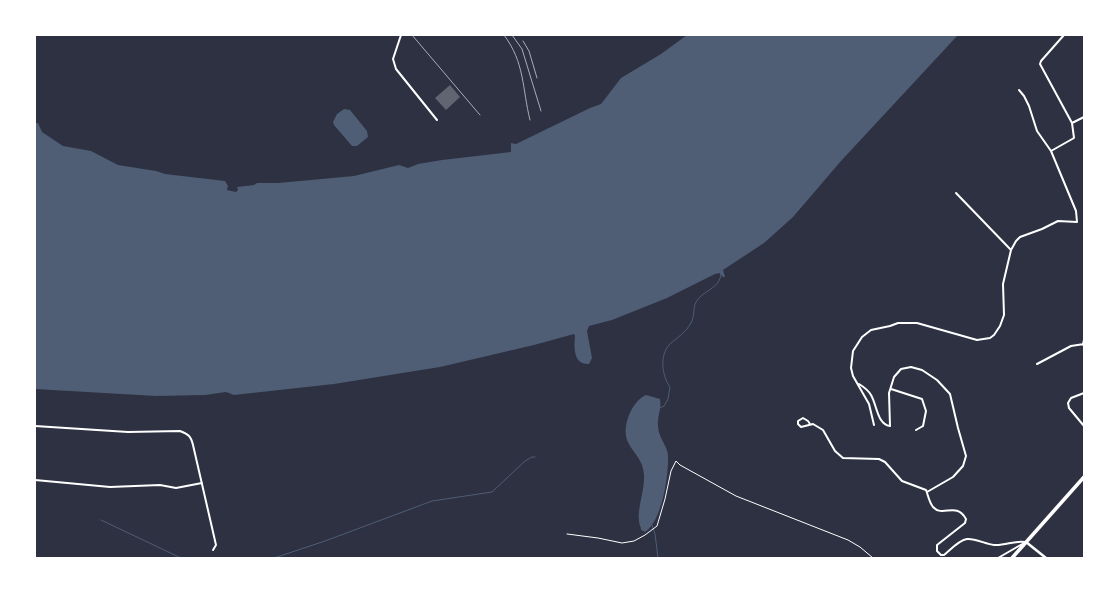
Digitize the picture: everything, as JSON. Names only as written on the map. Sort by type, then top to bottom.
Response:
[{"type":"main road","points":[[1012,558],[1084,477]]},
{"type":"street","points":[[401,35],[393,58],[396,69],[437,120]]},
{"type":"street","points":[[1051,152],[1074,138],[1072,123],[1040,64],[1064,35]]},
{"type":"street","points":[[874,424],[869,404],[853,376],[851,368],[852,356],[856,345],[862,337],[871,330],[898,323],[916,323],[977,340],[982,340],[994,335],[1000,326],[1004,315],[1003,284],[1011,250],[1016,241],[1020,237],[1058,221],[1077,222],[1076,211],[1051,152],[1037,131],[1029,106],[1019,90]]},
{"type":"street","points":[[1072,123],[1084,117]]},
{"type":"street","points":[[956,193],[1011,250]]},
{"type":"street","points":[[1037,364],[1071,346],[1084,345],[1084,340]]},
{"type":"street","points":[[857,382],[871,395],[876,404],[881,421],[886,426],[890,426],[889,393],[894,377],[901,369],[912,367],[922,370],[937,380],[950,394],[966,456],[965,461],[963,466],[953,477],[927,492]]},
{"type":"street","points":[[891,389],[922,399],[926,410],[923,426],[916,430]]},
{"type":"street","points":[[1084,393],[1071,398],[1068,403],[1069,408],[1084,426]]},
{"type":"street","points":[[810,424],[805,418],[799,419],[798,421],[798,424],[801,427],[813,424],[823,430],[835,451],[843,458],[879,459],[885,462],[902,480],[926,490],[934,507],[939,511],[954,509],[960,511],[966,519],[965,523],[937,545],[937,551],[941,555],[944,555],[966,539],[972,539],[995,545],[1004,545],[1020,541],[1026,542],[1046,558]]},
{"type":"street","points":[[35,426],[128,432],[184,432],[191,437],[216,545],[213,550]]},
{"type":"street","points":[[35,480],[110,487],[160,486],[176,488],[202,483]]},
{"type":"street","points":[[998,558],[1026,542]]},
{"type":"lane","points":[[567,534],[622,543],[634,541],[645,535],[656,526],[671,471],[676,461],[680,465],[736,496],[835,534],[860,547],[873,558]]},
{"type":"water","points":[[687,35],[958,35],[841,161],[793,217],[764,243],[723,270],[725,277],[723,277],[720,273],[715,274],[667,298],[612,320],[589,326],[587,331],[592,358],[589,364],[580,362],[577,358],[574,334],[440,367],[334,384],[234,395],[226,392],[205,395],[156,396],[35,389],[35,123],[38,123],[42,132],[63,146],[91,151],[118,165],[156,171],[165,174],[225,181],[228,186],[227,190],[236,192],[238,190],[237,187],[254,185],[257,183],[278,183],[354,176],[399,165],[408,168],[418,164],[442,160],[511,152],[511,143],[516,144],[601,104],[621,78],[661,54]]},
{"type":"water","points":[[344,109],[350,110],[367,131],[368,137],[357,146],[352,146],[334,125],[333,122],[337,114]]},
{"type":"water","points":[[646,395],[660,399],[658,430],[668,452],[668,463],[666,485],[660,508],[651,527],[645,532],[641,530],[639,522],[639,511],[644,481],[643,469],[640,460],[629,445],[626,427],[629,414],[636,402]]},
{"type":"building","points":[[450,85],[460,97],[446,110],[435,98]]},
{"type":"waterway","points":[[660,408],[664,406],[668,399],[670,387],[665,377],[663,366],[664,354],[670,344],[689,326],[694,315],[696,302],[719,281],[721,276],[720,273]]},
{"type":"waterway","points":[[274,558],[325,541],[432,501],[492,492],[525,461],[535,457]]},
{"type":"waterway","points":[[101,520],[181,558]]},
{"type":"waterway","points":[[652,525],[655,534],[658,558]]},
{"type":"railway","points":[[412,35],[480,115]]},
{"type":"railway","points":[[504,35],[516,56],[522,76],[530,120]]},
{"type":"railway","points":[[512,35],[522,49],[541,111]]},
{"type":"railway","points":[[523,41],[529,51],[537,78]]}]
